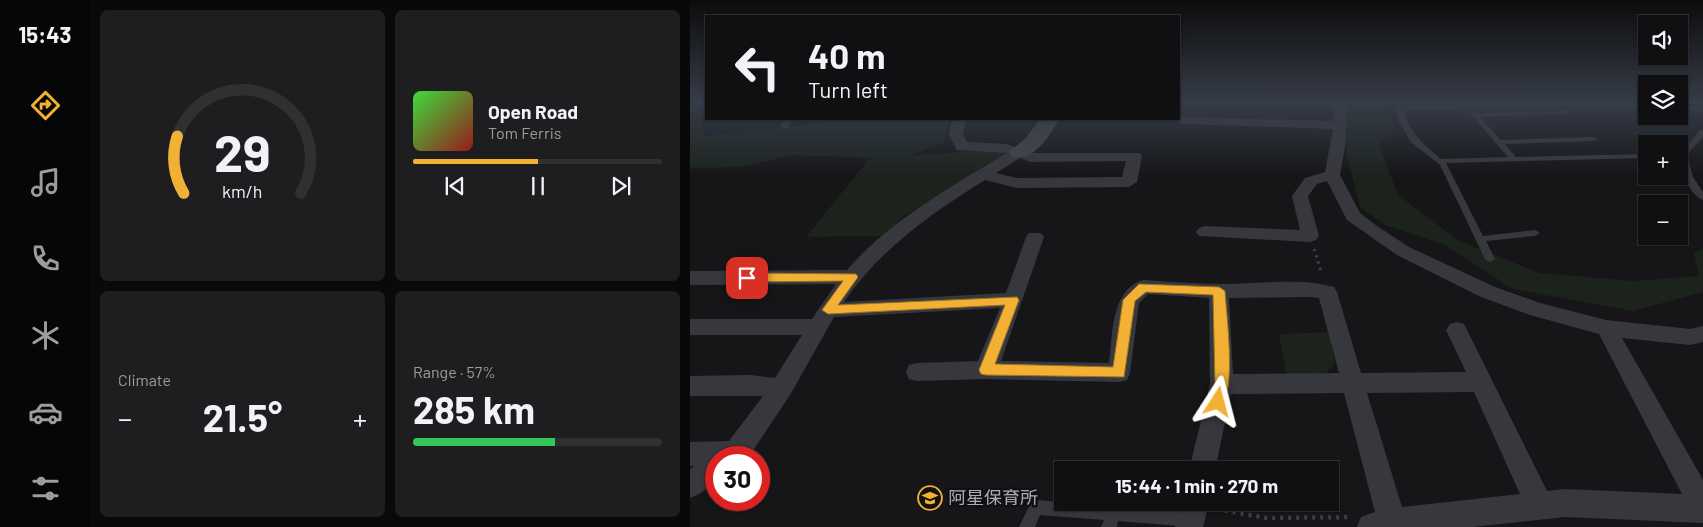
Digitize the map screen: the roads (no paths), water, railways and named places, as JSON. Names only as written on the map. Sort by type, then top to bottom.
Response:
[{"type":"street","points":[[957,127],[956,134],[962,147],[996,146],[1020,152],[1031,158],[1134,156],[1129,182],[1017,183],[983,175]]},
{"type":"street","points":[[737,446],[782,389],[823,319],[852,277],[875,252],[925,212],[1020,152],[1033,142],[1044,127]]},
{"type":"street","points":[[1340,127],[1332,175],[1353,216],[1403,251],[1488,292],[1537,310],[1606,328],[1690,337],[1703,334]]},
{"type":"street","points":[[1205,232],[1310,236],[1300,196],[1311,180],[1332,175]]},
{"type":"street","points":[[986,370],[1035,237]]},
{"type":"street","points":[[691,279],[852,277]]},
{"type":"street","points":[[917,372],[986,370],[1119,373],[1129,300],[1143,287],[1219,291],[1310,290],[1327,292],[1353,384],[1382,524],[1565,503],[1703,508]]},
{"type":"street","points":[[1204,461],[1222,384],[1219,291]]},
{"type":"street","points":[[690,327],[823,319],[1013,300]]},
{"type":"street","points":[[1606,328],[1703,508]]},
{"type":"street","points":[[1457,330],[1540,506]]},
{"type":"street","points":[[1222,384],[1482,382]]},
{"type":"street","points":[[690,386],[751,385],[782,389]]},
{"type":"street","points":[[690,454],[705,456]]},
{"type":"street","points":[[690,484],[705,474]]},
{"type":"lane","points":[[1406,127],[1414,140],[1442,164],[1490,259]]},
{"type":"lane","points":[[1485,127],[1515,160]]},
{"type":"lane","points":[[1688,147],[1703,132]]},
{"type":"lane","points":[[1499,142],[1594,139]]},
{"type":"lane","points":[[1438,161],[1638,156]]},
{"type":"lane","points":[[1688,173],[1696,189],[1703,197]]},
{"type":"lane","points":[[1480,239],[1535,233]]},
{"type":"lane","points":[[1027,527],[1036,507],[1111,520],[1192,513]]},
{"type":"place","name":"阿星保育所","points":[[930,498]]}]
